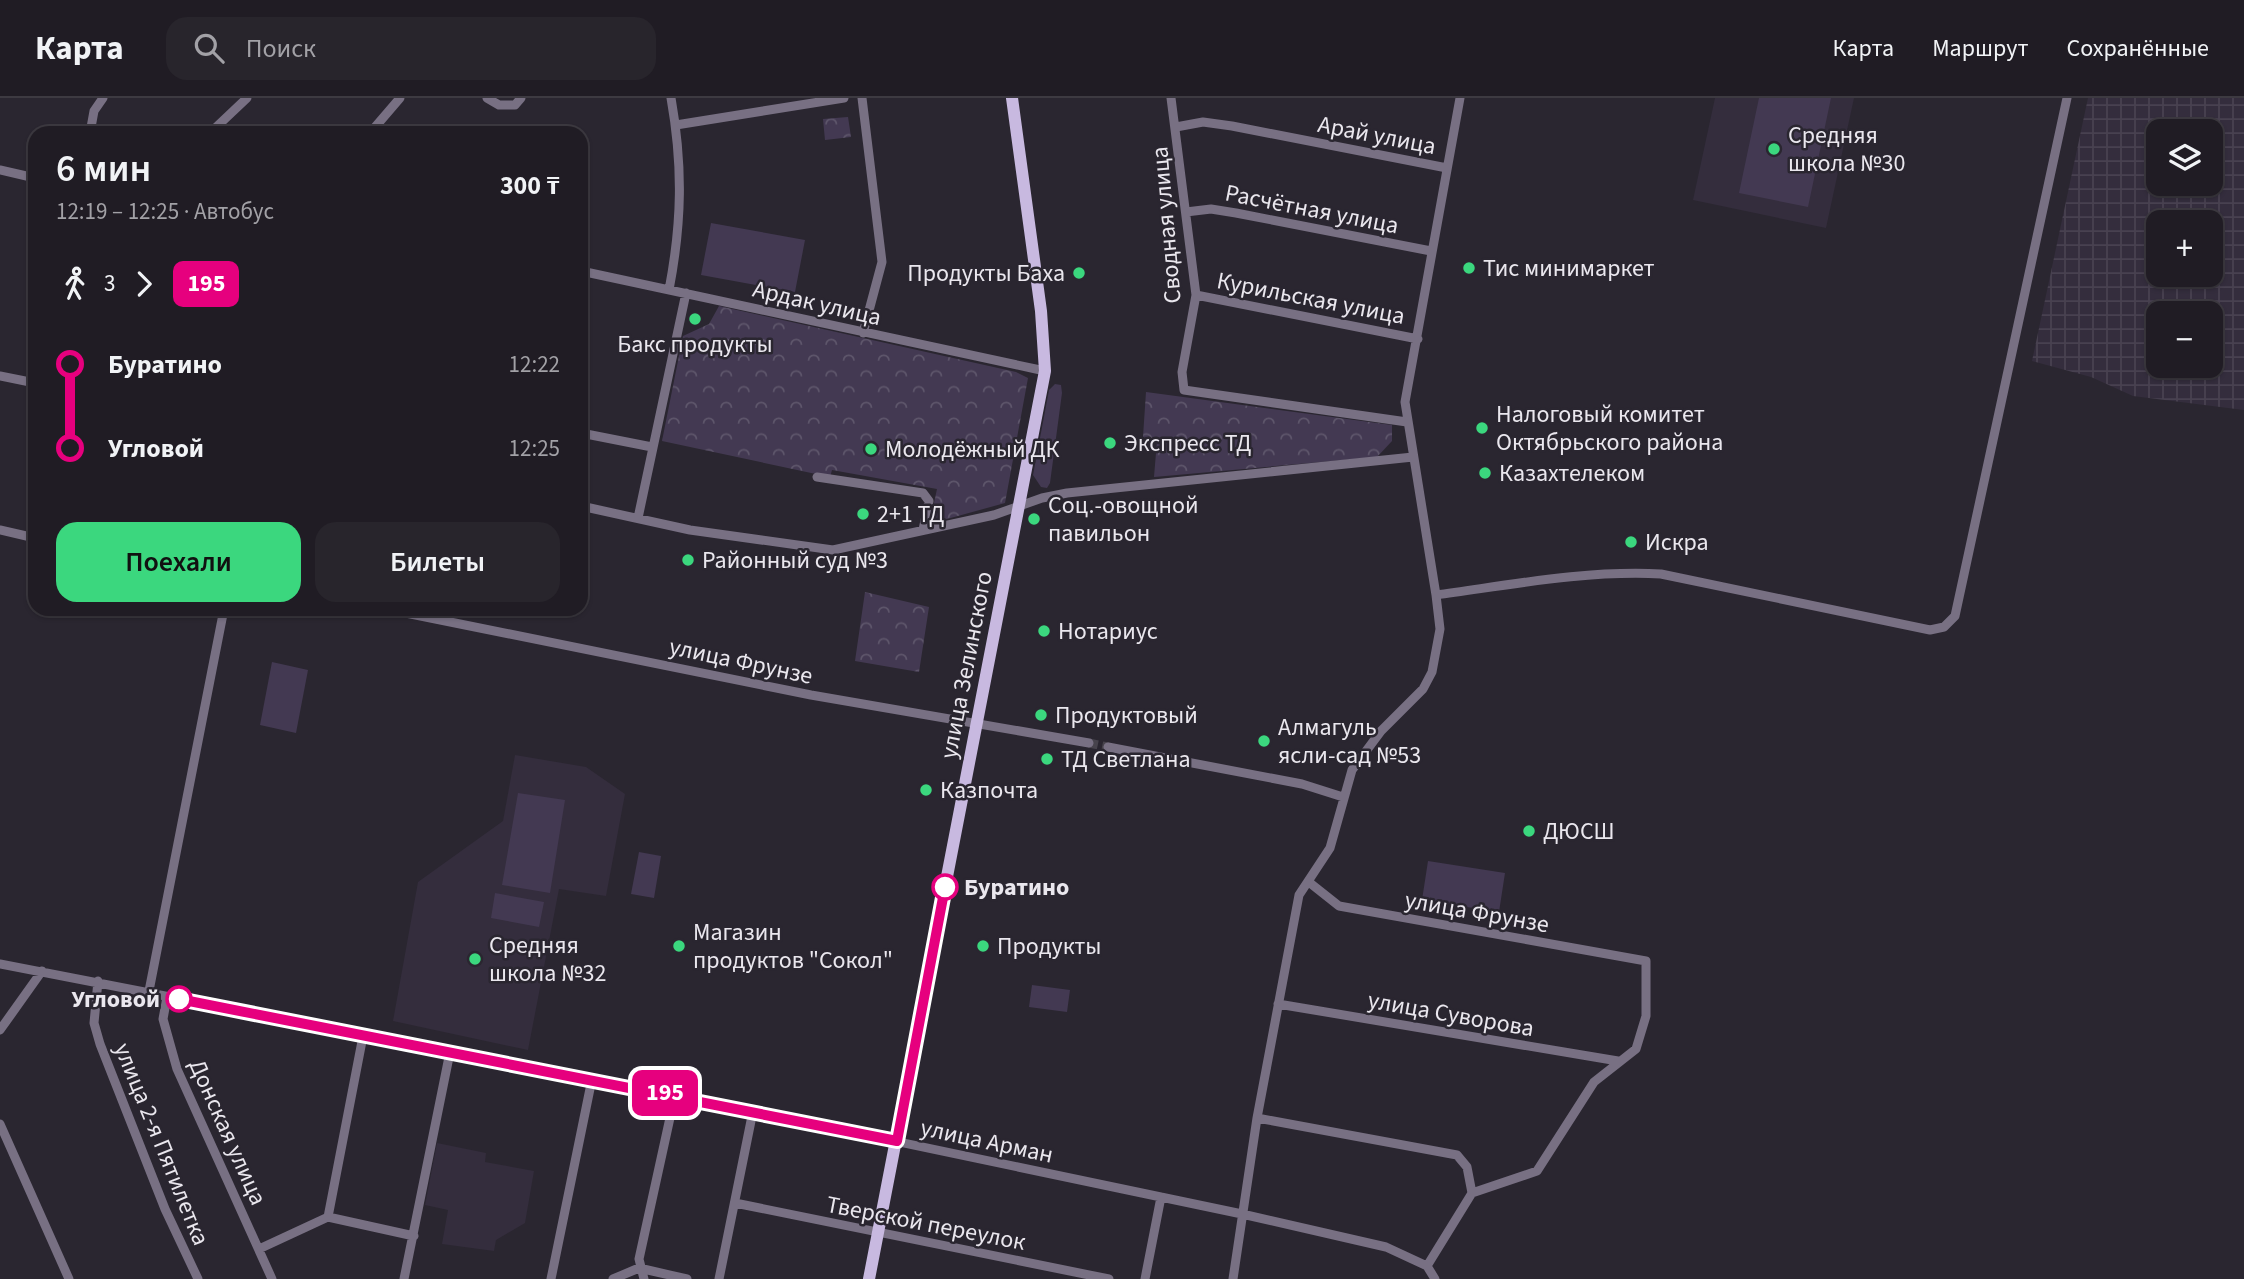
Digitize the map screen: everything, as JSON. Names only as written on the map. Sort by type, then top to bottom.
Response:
[{"type":"main road","name":"улица Зелинского","points":[[869,1279],[1045,371],[1041,311],[1012,98]]},
{"type":"street","points":[[91,126],[94,111],[103,98]]},
{"type":"street","points":[[217,126],[247,98]]},
{"type":"street","points":[[376,126],[400,98]]},
{"type":"street","points":[[487,98],[499,105],[515,105],[521,98]]},
{"type":"street","points":[[668,290],[679,239],[682,190],[671,98]]},
{"type":"street","points":[[676,125],[844,98]]},
{"type":"street","points":[[862,98],[882,262],[863,333]]},
{"type":"street","name":"Сводная улица","points":[[1171,98],[1196,295],[1182,372],[1184,390],[1407,422]]},
{"type":"street","points":[[1233,1279],[1257,1118],[1298,895],[1310,883],[1330,848],[1352,770],[1381,731],[1423,689],[1432,672],[1440,629],[1405,402],[1460,98]]},
{"type":"street","points":[[1436,595],[1588,575],[1623,572],[1661,574],[1930,630],[1944,627],[1955,616],[1958,604],[2067,98]]},
{"type":"street","name":"Арай улица","points":[[1176,127],[1186,123],[1232,126],[1447,168]]},
{"type":"street","points":[[0,170],[28,176]]},
{"type":"street","name":"Расчётная улица","points":[[1186,212],[1211,209],[1432,251]]},
{"type":"street","name":"Ардак улица","points":[[588,273],[1045,371]]},
{"type":"street","points":[[638,518],[686,293]]},
{"type":"street","name":"Курильская улица","points":[[1196,295],[1418,339]]},
{"type":"street","points":[[0,376],[28,382]]},
{"type":"street","points":[[588,434],[652,447]]},
{"type":"street","points":[[588,507],[691,530],[833,550],[1017,508],[1042,498],[1067,493],[1413,457]]},
{"type":"street","points":[[817,477],[923,494],[929,500],[923,530]]},
{"type":"street","points":[[0,530],[28,536]]},
{"type":"street","points":[[149,991],[223,616]]},
{"type":"street","name":"улица Фрунзе","points":[[421,616],[811,695],[1089,744]]},
{"type":"street","points":[[1108,747],[1302,784],[1343,797]]},
{"type":"street","name":"улица Фрунзе","points":[[1310,883],[1339,906],[1646,961],[1646,1016],[1636,1049],[1618,1061]]},
{"type":"street","name":"улица Арман","points":[[0,964],[675,1095],[1242,1214],[1385,1247],[1427,1266]]},
{"type":"street","points":[[0,1030],[42,971]]},
{"type":"street","name":"улица 2-я Пятилетка","points":[[98,981],[94,1023],[100,1044],[165,1209],[198,1279]]},
{"type":"street","name":"Донская улица","points":[[167,996],[163,1019],[177,1069],[272,1279]]},
{"type":"street","name":"улица Суворова","points":[[1278,1004],[1618,1061]]},
{"type":"street","points":[[328,1217],[363,1036]]},
{"type":"street","points":[[404,1279],[450,1052]]},
{"type":"street","points":[[1435,1279],[1427,1266],[1472,1193],[1537,1171],[1594,1082],[1618,1061]]},
{"type":"street","points":[[551,1279],[592,1080]]},
{"type":"street","points":[[644,1279],[639,1268],[675,1095]]},
{"type":"street","points":[[719,1279],[753,1111]]},
{"type":"street","points":[[1257,1118],[1457,1155],[1467,1167],[1472,1193]]},
{"type":"street","points":[[0,1124],[69,1279]]},
{"type":"street","points":[[1145,1279],[1161,1197]]},
{"type":"street","name":"Тверской переулок","points":[[735,1203],[1109,1279]]},
{"type":"street","points":[[259,1249],[328,1217],[414,1236]]},
{"type":"street","points":[[613,1279],[639,1268],[687,1279]]},
{"type":"shaded area","name":"Средняя школа №30","points":[[1715,98],[1854,98],[1826,228],[1693,200]]},
{"type":"shaded area","points":[[2088,98],[2244,98],[2244,410],[2133,396],[2091,377],[2032,361]]},
{"type":"shaded area","name":"Средняя школа №32","points":[[515,755],[586,767],[625,794],[606,896],[559,889],[528,1050],[393,1021],[418,882],[503,821]]},
{"type":"shaded area","points":[[437,1143],[486,1153],[485,1162],[534,1171],[525,1223],[496,1240],[494,1251],[442,1244],[448,1210],[425,1205]]},
{"type":"green space","points":[[1759,98],[1831,98],[1808,207],[1739,193]]},
{"type":"green space","points":[[848,117],[851,137],[825,140],[823,119]]},
{"type":"green space","points":[[711,223],[805,240],[795,292],[701,275]]},
{"type":"green space","points":[[719,306],[1016,372],[1028,378],[1005,503],[936,522],[931,517],[937,489],[832,470],[830,477],[662,441],[683,336],[709,324]]},
{"type":"green space","points":[[1055,384],[1061,385],[1062,393],[1050,483],[1047,488],[1041,487],[1033,475],[1049,390]]},
{"type":"green space","points":[[1146,392],[1392,425],[1392,441],[1377,457],[1154,477],[1157,441],[1143,437]]},
{"type":"green space","points":[[865,592],[929,607],[919,672],[855,661]]},
{"type":"green space","points":[[272,662],[308,670],[296,733],[260,725]]},
{"type":"green space","points":[[518,793],[565,800],[550,893],[502,885]]},
{"type":"green space","points":[[639,852],[661,856],[654,898],[631,894]]},
{"type":"green space","points":[[1428,861],[1505,873],[1499,912],[1422,900]]},
{"type":"green space","points":[[495,893],[544,902],[539,927],[491,918]]},
{"type":"green space","points":[[1032,985],[1070,990],[1067,1012],[1029,1007]]},
{"type":"tunnel","points":[[1089,743],[1108,747]]},
{"type":"bus line","name":"195","points":[[179,999],[897,1141],[945,887]]},
{"type":"place","name":"Средняя школа №30","points":[[1774,149]]},
{"type":"place","name":"Тис минимаркет","points":[[1469,268]]},
{"type":"place","name":"Продукты Баха","points":[[1079,273]]},
{"type":"place","name":"Бакс продукты","points":[[695,319]]},
{"type":"place","name":"Налоговый комитет Октябрьского района","points":[[1482,428]]},
{"type":"place","name":"Экспресс ТД","points":[[1110,443]]},
{"type":"place","name":"Молодёжный ДК","points":[[871,449]]},
{"type":"place","name":"Казахтелеком","points":[[1485,473]]},
{"type":"place","name":"2+1 ТД","points":[[863,514]]},
{"type":"place","name":"Соц.-овощной павильон","points":[[1034,519]]},
{"type":"place","name":"Искра","points":[[1631,542]]},
{"type":"place","name":"Районный суд №3","points":[[688,560]]},
{"type":"place","name":"Нотариус","points":[[1044,631]]},
{"type":"place","name":"Продуктовый","points":[[1041,715]]},
{"type":"place","name":"Алмагуль ясли-сад №53","points":[[1264,741]]},
{"type":"place","name":"ТД Светлана","points":[[1047,759]]},
{"type":"place","name":"Казпочта","points":[[926,790]]},
{"type":"place","name":"ДЮСШ","points":[[1529,831]]},
{"type":"place","name":"Буратино","points":[[945,887]]},
{"type":"place","name":"Магазин продуктов \"Сокол\"","points":[[679,946]]},
{"type":"place","name":"Продукты","points":[[983,946]]},
{"type":"place","name":"Средняя школа №32","points":[[475,959]]},
{"type":"place","name":"Угловой","points":[[179,999]]}]
